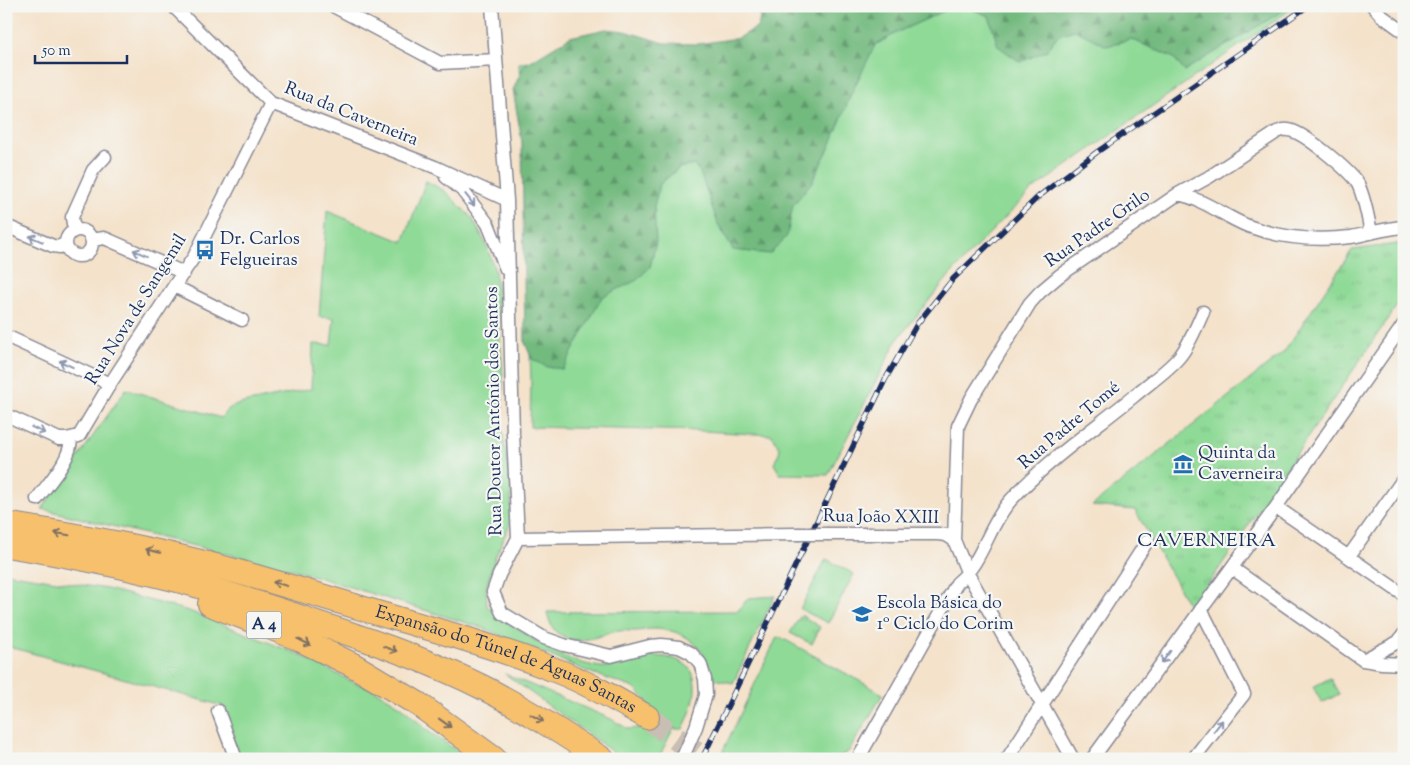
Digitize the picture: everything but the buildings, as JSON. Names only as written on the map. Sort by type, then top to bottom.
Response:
[{"type":"highway","name":"Expansão do Túnel de Águas Santas","points":[[6,524],[144,549],[266,580],[360,608],[518,656],[561,672],[647,717]]},
{"type":"highway","name":"A 4","points":[[6,545],[82,558],[159,575],[243,598],[354,635],[417,658],[481,687],[553,726],[602,759]]},
{"type":"highway","name":"A 4","points":[[6,556],[144,584],[219,606],[295,637],[353,665],[418,704],[494,759]]},
{"type":"street","name":"Rua da Caverneira","points":[[173,6],[271,103],[435,167],[507,200]]},
{"type":"street","points":[[332,6],[440,63],[496,60]]},
{"type":"street","name":"Rua Doutor António dos Santos","points":[[492,6],[507,200],[513,434],[518,538],[499,575],[493,592],[502,613],[544,638],[611,656],[650,646],[662,645],[679,647],[691,653],[700,663],[706,695],[696,727],[682,759]]},
{"type":"street","points":[[1372,6],[1404,32]]},
{"type":"street","name":"Rua Nova de Sangemil","points":[[37,499],[68,455],[71,438],[79,436],[110,384],[194,257],[271,103]]},
{"type":"street","name":"Rua Padre Grilo","points":[[954,540],[958,426],[971,399],[1030,304],[1040,292],[1060,276],[1178,194],[1209,177],[1276,132],[1288,130],[1297,133],[1322,150],[1351,174],[1358,184],[1363,197],[1371,233]]},
{"type":"street","points":[[76,230],[72,217],[93,170],[105,157]]},
{"type":"street","name":"Rua da Caverneira","points":[[435,167],[462,190],[488,224],[510,278]]},
{"type":"street","points":[[1178,194],[1195,198],[1248,226],[1299,238],[1350,237],[1404,227]]},
{"type":"street","points":[[6,226],[53,246],[60,246],[66,242],[69,234],[76,230],[88,233],[92,240],[90,249],[80,255],[72,253],[66,242]]},
{"type":"street","points":[[92,240],[104,238],[184,273]]},
{"type":"street","points":[[174,286],[242,320]]},
{"type":"street","name":"Rua Padre Tomé","points":[[858,759],[957,583],[968,574],[1001,514],[1010,502],[1056,459],[1181,356],[1204,312]]},
{"type":"street","points":[[1092,759],[1232,568],[1404,324]]},
{"type":"street","points":[[6,336],[110,384]]},
{"type":"street","points":[[6,415],[49,436],[60,439],[71,438]]},
{"type":"street","points":[[1349,556],[1404,478]]},
{"type":"street","points":[[1276,506],[1404,595]]},
{"type":"street","name":"Rua João XXIII","points":[[518,538],[798,534],[946,535],[954,540],[968,574],[1073,759]]},
{"type":"street","points":[[1007,759],[1148,540]]},
{"type":"street","points":[[1232,568],[1363,660],[1382,663],[1404,663],[1399,654],[1401,638]]},
{"type":"street","points":[[1193,759],[1244,694],[1198,613]]},
{"type":"street","points":[[1363,660],[1401,638]]},
{"type":"street","points":[[218,712],[236,759]]},
{"type":"green space","points":[[754,6],[955,6],[900,31],[875,45],[812,182],[793,205],[787,236],[770,254],[733,250],[718,224],[700,172],[694,165],[679,168],[660,184],[654,206],[656,242],[650,267],[637,280],[602,297],[563,369],[547,367],[532,359],[525,343],[522,142],[513,90],[524,65],[570,37],[606,29],[625,31],[664,43],[698,44],[738,38],[758,27],[760,17]]},
{"type":"green space","points":[[803,6],[1296,6],[1032,190],[949,276],[897,340],[828,475],[780,474],[774,464],[780,450],[772,435],[702,431],[530,427],[531,380],[519,63],[751,42]]},
{"type":"green space","points":[[964,6],[1291,6],[1184,71],[1174,58],[1131,39],[1107,46],[1075,30],[1058,35],[1046,51],[1020,62],[998,46],[989,16]]},
{"type":"green space","points":[[426,181],[445,191],[472,218],[486,244],[495,271],[503,375],[502,430],[511,485],[511,509],[510,524],[495,558],[486,588],[487,606],[538,642],[565,657],[580,662],[606,667],[635,658],[651,656],[670,658],[686,665],[691,670],[694,678],[693,705],[683,729],[673,729],[658,759],[619,759],[618,756],[505,674],[611,719],[628,729],[647,727],[652,719],[647,701],[634,688],[589,672],[486,629],[298,571],[42,509],[126,389],[221,418],[227,410],[239,404],[311,389],[313,344],[331,345],[334,318],[319,317],[327,211],[403,242]]},
{"type":"green space","name":"Quinta da Caverneira","points":[[1404,243],[1404,295],[1191,610],[1135,510],[1092,506],[1284,352],[1352,250]]},
{"type":"green space","points":[[826,559],[854,574],[828,623],[800,609]]},
{"type":"green space","points":[[6,573],[107,589],[189,611],[298,654],[353,682],[373,689],[402,707],[428,731],[469,759],[241,759],[231,735],[223,706],[6,646]]},
{"type":"green space","points":[[775,596],[733,683],[713,679],[710,668],[700,650],[693,642],[676,632],[653,629],[621,631],[582,640],[573,640],[560,635],[554,630],[547,612],[738,611],[748,598]]},
{"type":"green space","points":[[801,615],[820,627],[812,644],[790,633]]},
{"type":"green space","points":[[777,637],[883,694],[849,751],[836,759],[719,759]]},
{"type":"green space","points":[[1330,678],[1339,694],[1322,703],[1313,687]]},
{"type":"tunnel","points":[[647,717],[704,759]]},
{"type":"railway","points":[[702,759],[885,380],[917,324],[953,279],[1038,197],[1097,152],[1308,6]]},
{"type":"place","name":"Dr. Carlos Felgueiras","points":[[205,250]]},
{"type":"place","name":"Quinta da Caverneira","points":[[1183,464]]},
{"type":"place","name":"Escola Básica do 1º Ciclo do Corim","points":[[862,614]]},
{"type":"district","name":"CAVERNEIRA","points":[[1207,541]]}]
